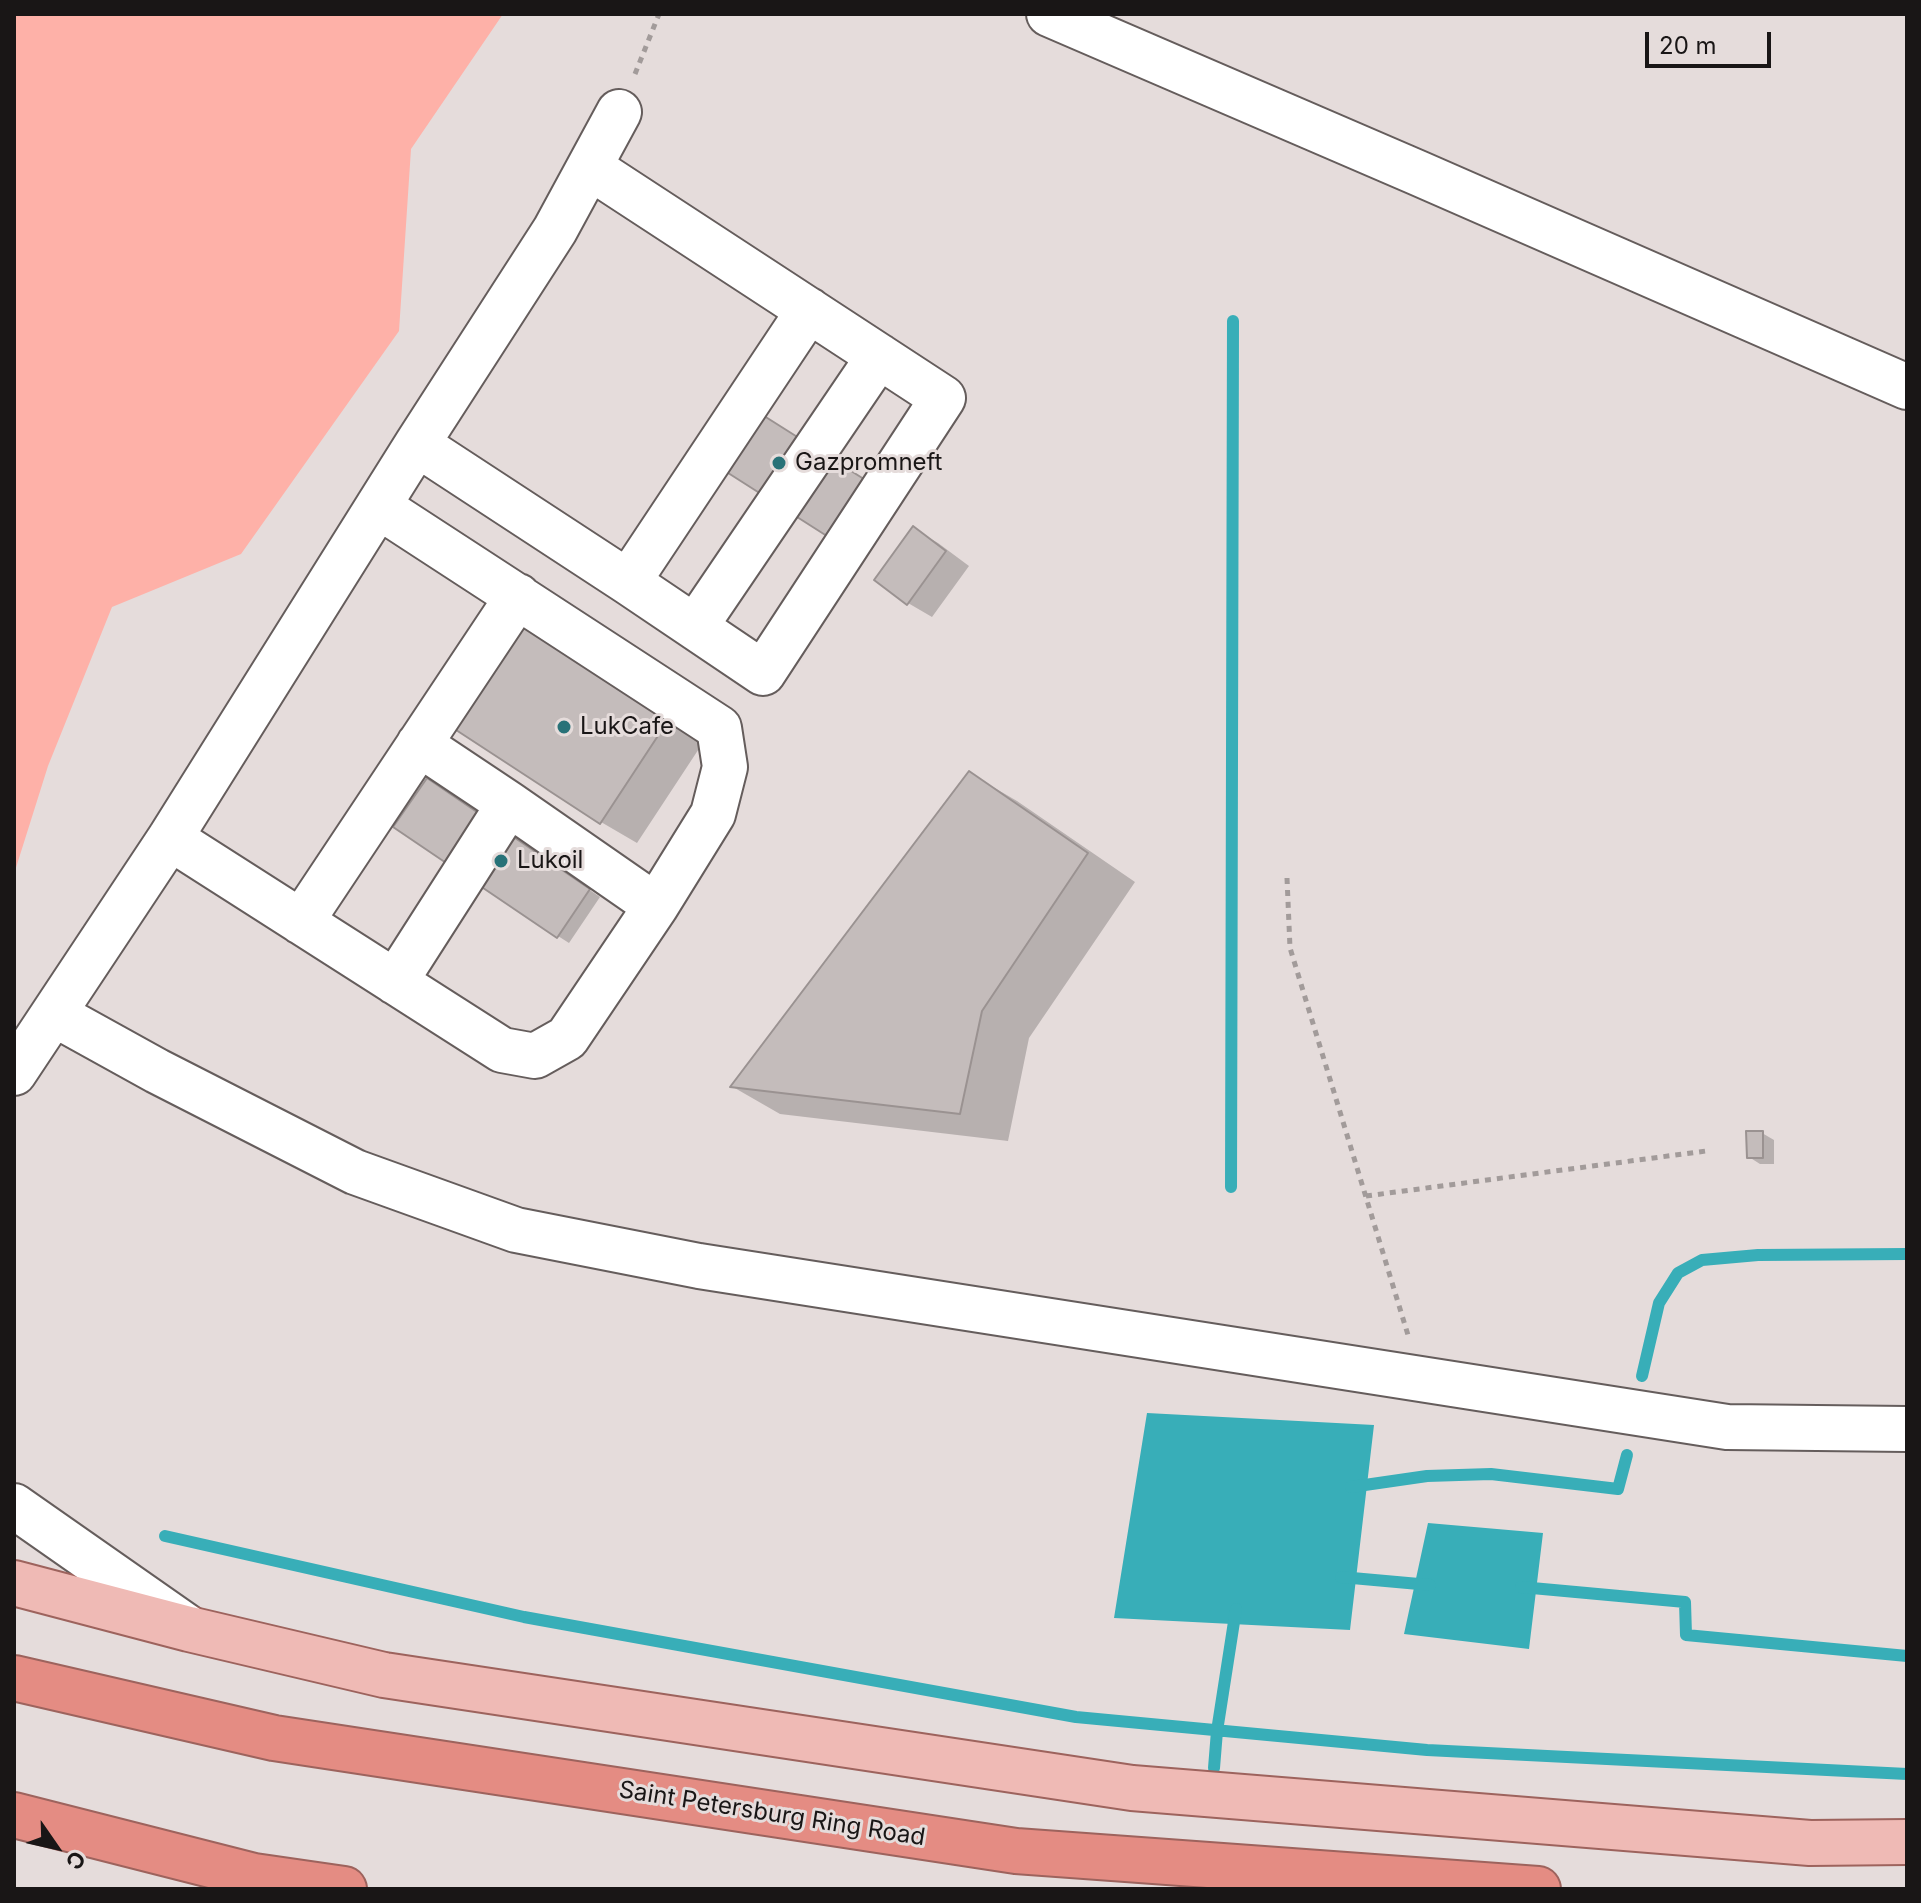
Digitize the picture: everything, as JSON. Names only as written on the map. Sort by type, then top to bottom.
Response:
[{"type":"highway","name":"Saint Petersburg Ring Road","points":[[14,1678],[274,1738],[1016,1851],[1538,1889]]},
{"type":"highway","points":[[14,1815],[254,1876],[344,1889]]},
{"type":"main road","points":[[14,1583],[189,1629],[384,1675],[1132,1788],[1810,1843],[1907,1842]]},
{"type":"street","points":[[1049,14],[1907,387]]},
{"type":"street","points":[[14,1073],[170,838],[555,230],[619,112]]},
{"type":"street","points":[[417,444],[763,673],[943,398],[591,168]]},
{"type":"street","points":[[628,582],[809,310]]},
{"type":"street","points":[[695,627],[879,356]]},
{"type":"street","points":[[170,838],[502,1050],[535,1056],[567,1038],[656,906],[713,814],[725,767],[719,728],[378,506]]},
{"type":"street","points":[[301,922],[518,596]]},
{"type":"street","points":[[419,744],[656,906]]},
{"type":"street","points":[[395,982],[509,804]]},
{"type":"street","points":[[54,1014],[157,1071],[355,1172],[516,1230],[699,1266],[1727,1427],[1907,1429]]},
{"type":"street","points":[[14,1506],[189,1629]]},
{"type":"path","points":[[619,112],[659,14]]},
{"type":"path","points":[[1287,878],[1290,948],[1421,1378]]},
{"type":"path","points":[[1366,1196],[1706,1151]]},
{"type":"shaded area","points":[[14,14],[503,14],[411,149],[399,331],[241,554],[112,607],[48,766],[14,874]]},
{"type":"water","points":[[1147,1413],[1374,1425],[1350,1630],[1114,1618]]},
{"type":"water","points":[[1428,1523],[1543,1533],[1529,1649],[1404,1634]]},
{"type":"building","points":[[761,414],[867,481],[830,538],[725,471]]},
{"type":"building","points":[[913,526],[946,551],[907,605],[874,580]]},
{"type":"building","points":[[524,619],[671,716],[600,824],[453,728]]},
{"type":"building","points":[[969,771],[1088,853],[982,1011],[960,1114],[730,1087]]},
{"type":"building","points":[[427,778],[590,889],[557,938],[393,827]]},
{"type":"building","points":[[1746,1131],[1763,1131],[1763,1158],[1747,1158]]},
{"type":"waterway","points":[[1231,1187],[1233,321]]},
{"type":"waterway","points":[[1642,1376],[1659,1303],[1678,1273],[1702,1260],[1758,1255],[1907,1254]]},
{"type":"waterway","points":[[1351,1487],[1427,1476],[1491,1474],[1618,1489],[1627,1455]]},
{"type":"waterway","points":[[165,1536],[524,1617],[1076,1717],[1427,1750],[1907,1774]]},
{"type":"waterway","points":[[1341,1577],[1430,1585]]},
{"type":"waterway","points":[[1521,1587],[1685,1602],[1686,1635],[1907,1656]]},
{"type":"waterway","points":[[1214,1768],[1236,1609]]},
{"type":"place","name":"Gazpromneft","points":[[779,463]]},
{"type":"place","name":"LukCafe","points":[[564,727]]},
{"type":"place","name":"Lukoil","points":[[501,861]]}]
